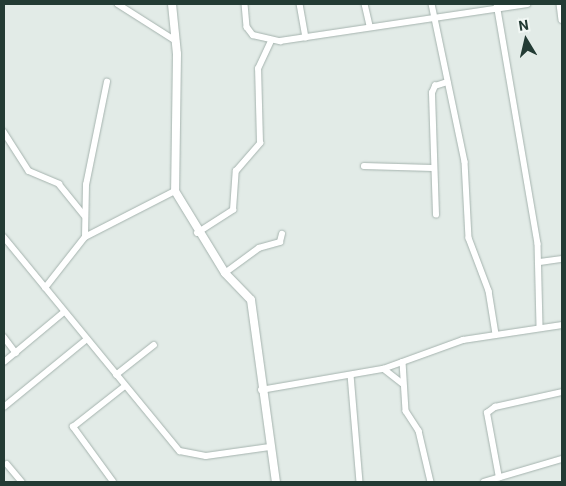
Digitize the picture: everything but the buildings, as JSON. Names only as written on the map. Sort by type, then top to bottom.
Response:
[{"type":"street","points":[[118,4],[176,41]]},
{"type":"street","points":[[172,4],[176,41],[175,191],[197,233],[225,273],[253,305],[268,447],[276,482]]},
{"type":"street","points":[[245,4],[250,32],[271,41],[527,4]]},
{"type":"street","points":[[300,4],[306,37]]},
{"type":"street","points":[[366,4],[370,26]]},
{"type":"street","points":[[432,4],[465,162],[469,238],[489,291],[496,334]]},
{"type":"street","points":[[560,4],[562,20]]},
{"type":"street","points":[[498,7],[540,262],[540,327]]},
{"type":"street","points":[[197,233],[232,210],[236,171],[260,143],[258,69],[271,41]]},
{"type":"street","points":[[85,237],[84,217],[107,82]]},
{"type":"street","points":[[436,215],[432,168],[432,92],[435,86],[447,82]]},
{"type":"street","points":[[4,132],[29,171],[59,184],[84,217]]},
{"type":"street","points":[[364,166],[432,168]]},
{"type":"street","points":[[45,288],[85,237],[175,191]]},
{"type":"street","points":[[225,273],[259,248],[280,242],[282,234]]},
{"type":"street","points":[[4,237],[86,340],[184,453],[206,456],[268,447]]},
{"type":"street","points":[[540,262],[562,259]]},
{"type":"street","points":[[4,362],[64,312]]},
{"type":"street","points":[[262,390],[383,369],[453,342],[562,325]]},
{"type":"street","points":[[4,337],[16,353]]},
{"type":"street","points":[[4,407],[86,340]]},
{"type":"street","points":[[116,375],[154,345]]},
{"type":"street","points":[[403,362],[406,411],[421,438],[431,482]]},
{"type":"street","points":[[383,369],[404,386]]},
{"type":"street","points":[[351,375],[360,482]]},
{"type":"street","points":[[113,482],[73,427],[125,386]]},
{"type":"street","points":[[499,478],[487,413],[495,407],[562,392]]},
{"type":"street","points":[[484,482],[562,459]]},
{"type":"street","points":[[7,464],[22,482]]}]
